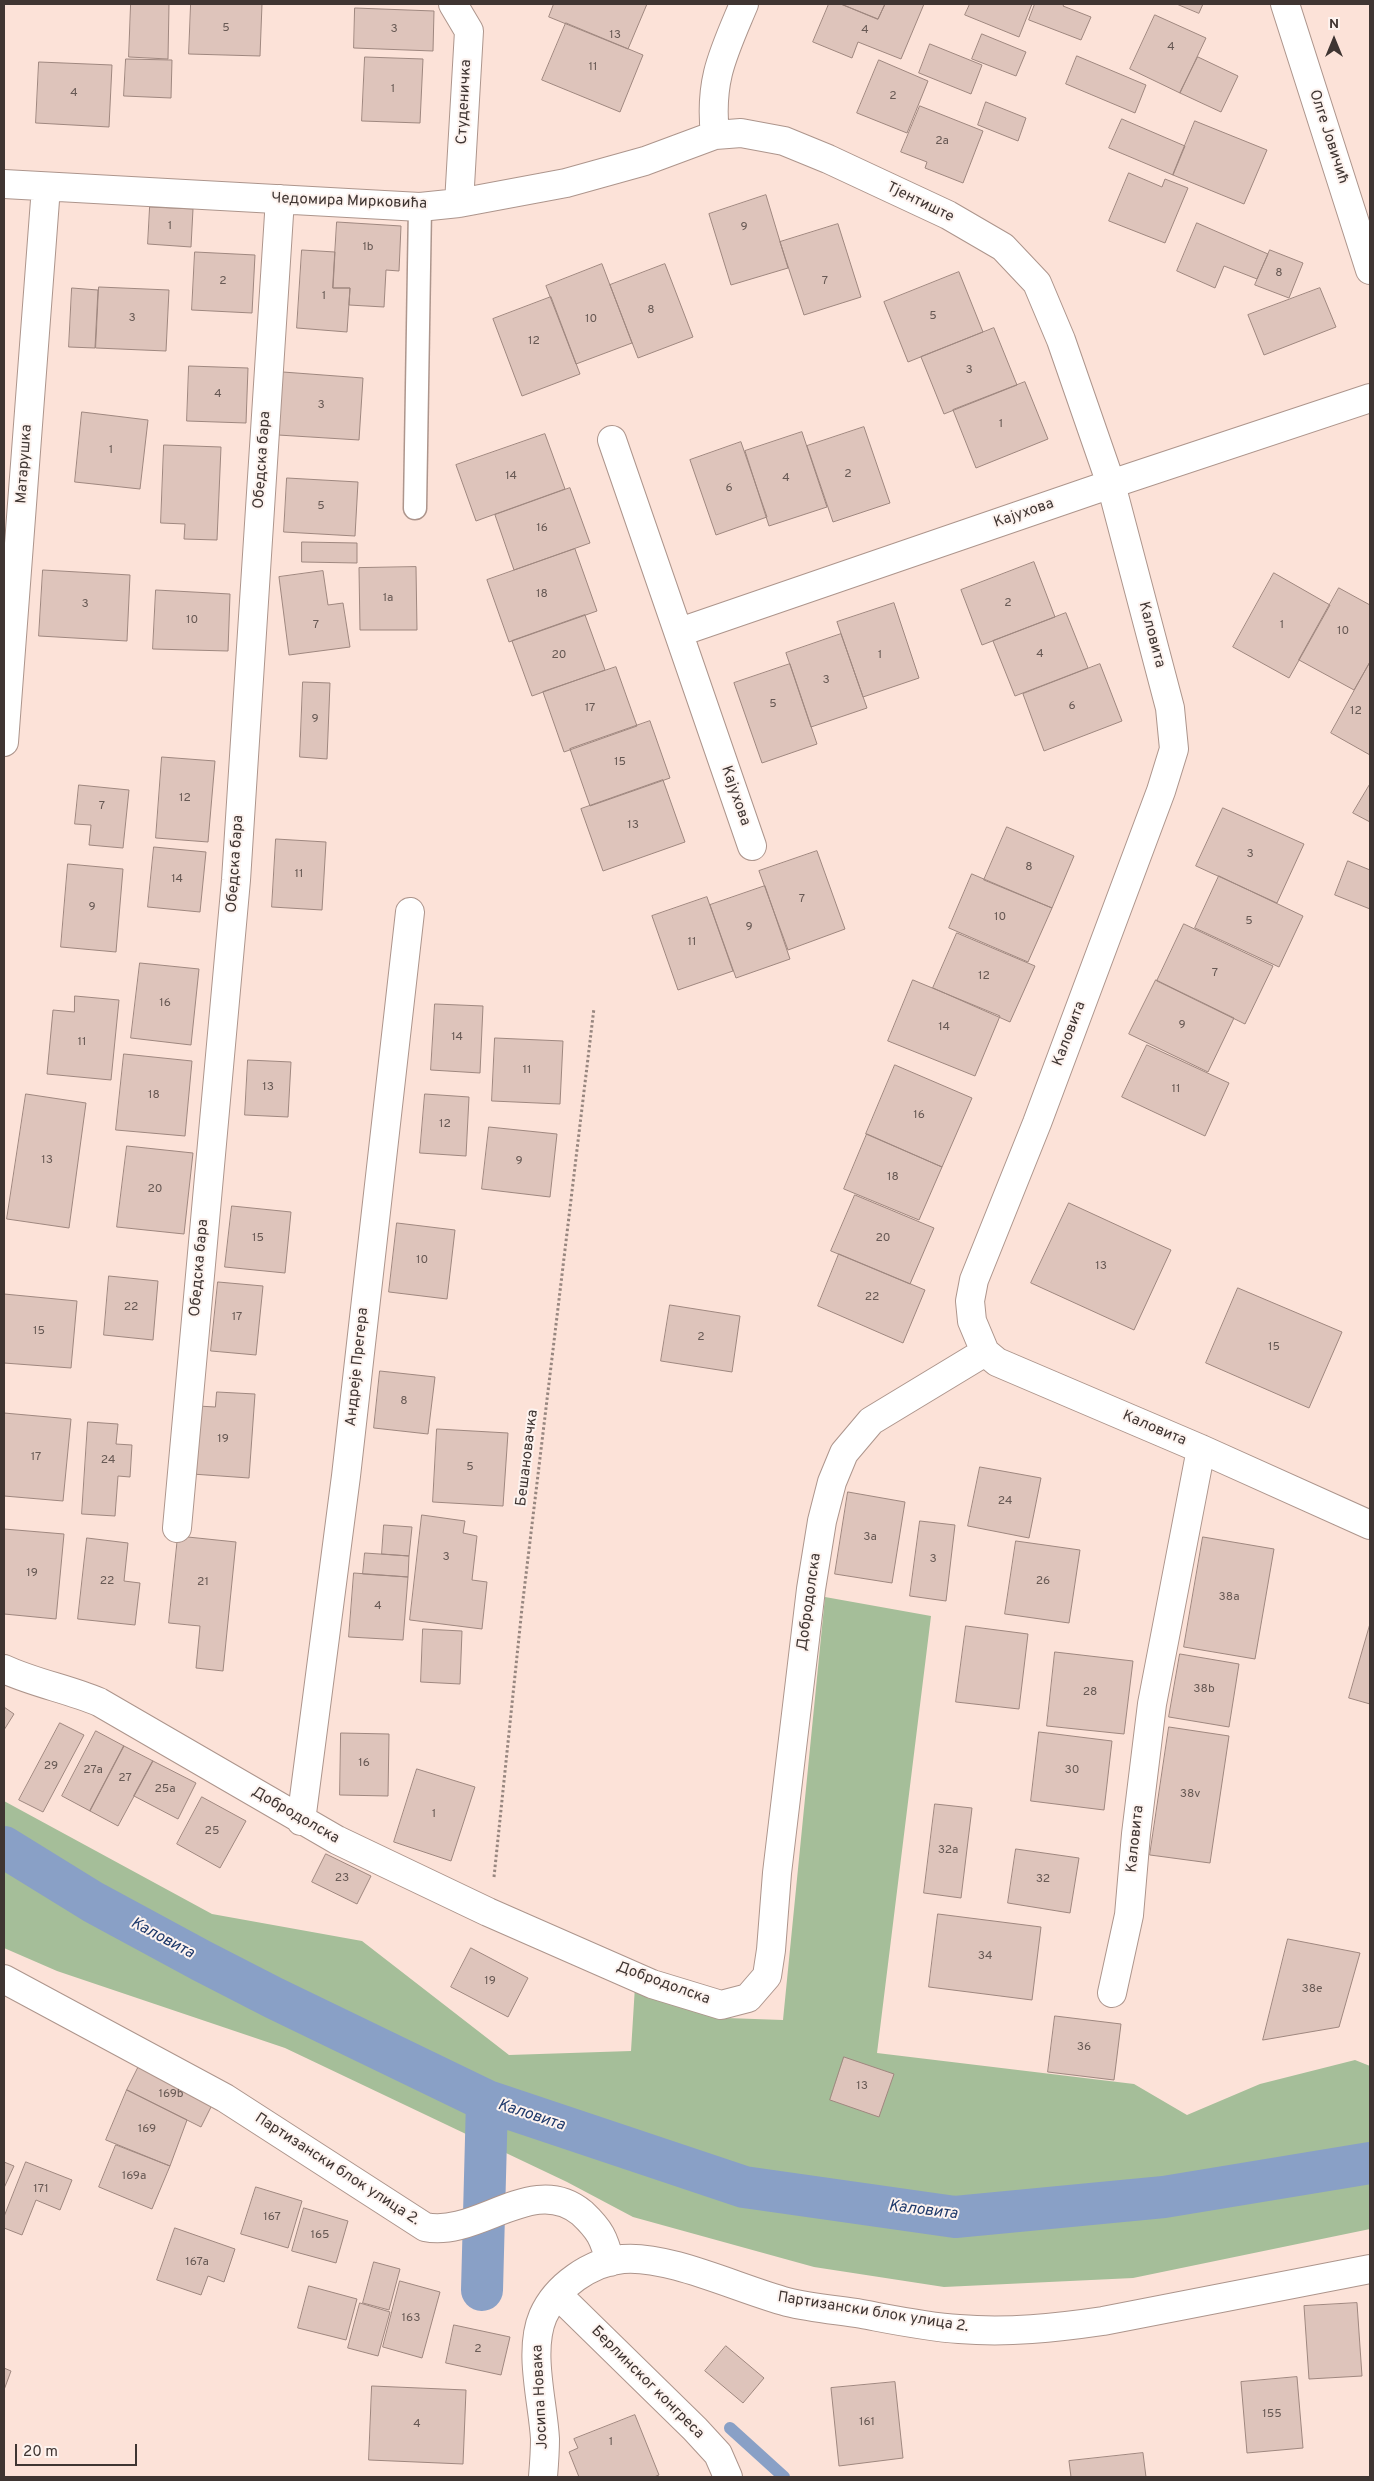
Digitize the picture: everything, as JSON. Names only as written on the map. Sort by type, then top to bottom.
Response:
[{"type":"street","name":"Студеничка","points":[[453,4],[468,31],[459,203]]},
{"type":"street","points":[[715,135],[712,109],[717,68],[744,4]]},
{"type":"street","name":"Олге Јовичић","points":[[1285,4],[1370,270]]},
{"type":"street","name":"Тјентиште","points":[[715,135],[741,133],[784,141],[948,215],[1003,248],[1037,283],[1061,340],[1111,484]]},
{"type":"street","name":"Чедомира Мирковића","points":[[4,184],[420,207],[459,203],[566,183],[645,161],[715,135]]},
{"type":"street","name":"Матарушка","points":[[4,742],[46,187]]},
{"type":"street","name":"Обедска бара","points":[[177,1528],[236,880],[280,199]]},
{"type":"street","name":"Кајухова","points":[[680,632],[1111,484],[1370,398]]},
{"type":"street","name":"Кајухова","points":[[612,440],[680,632],[752,846]]},
{"type":"street","name":"Каловита","points":[[1111,484],[1170,708],[1174,748],[1161,791],[1044,1105],[974,1280],[970,1301],[972,1321],[985,1352],[997,1362],[1201,1449],[1370,1525]]},
{"type":"street","name":"Андреје Прегера","points":[[301,1821],[346,1476],[410,912]]},
{"type":"street","name":"Добродолска","points":[[4,1668],[30,1679],[70,1690],[98,1702],[301,1821],[488,1912],[652,1984],[721,2005],[748,1998],[766,1976],[771,1950],[777,1873],[812,1589],[822,1521],[832,1482],[844,1453],[871,1421],[985,1352]]},
{"type":"street","name":"Каловита","points":[[1112,1993],[1129,1915],[1136,1834],[1152,1704],[1201,1449]]},
{"type":"street","name":"Партизански блок улица 2.","points":[[4,1979],[225,2098],[421,2225],[435,2229],[467,2224],[508,2208],[543,2198],[568,2203],[596,2225],[610,2262],[623,2259],[655,2261],[788,2302],[958,2329],[987,2331],[1060,2327],[1103,2321],[1370,2269]]},
{"type":"street","name":"Јосипа Новака","points":[[544,2477],[545,2441],[536,2346],[538,2330],[544,2314],[558,2295],[578,2276],[593,2267],[610,2262]]},
{"type":"street","name":"Берлинског конгреса","points":[[558,2295],[695,2429],[718,2454],[728,2477]]},
{"type":"lane","points":[[415,508],[420,207]]},
{"type":"path","name":"Бешановачка","points":[[488,1912],[504,1791],[522,1608],[594,1008]]},
{"type":"green space","points":[[825,1597],[931,1616],[877,2053],[1134,2084],[1187,2115],[1260,2084],[1355,2060],[1370,2066],[1370,2229],[1133,2278],[944,2287],[814,2267],[633,2217],[567,2182],[285,2048],[57,1971],[4,1948],[4,1801],[212,1914],[362,1941],[509,2055],[631,2051],[635,1986],[726,2018],[783,2020]]},
{"type":"building","points":[[131,4],[169,4],[168,59],[129,57]]},
{"type":"building","points":[[191,4],[262,4],[260,56],[189,54]]},
{"type":"building","points":[[554,4],[647,4],[628,49],[549,17]]},
{"type":"building","points":[[829,4],[841,4],[878,19],[885,4],[924,4],[901,59],[858,42],[852,58],[813,42]]},
{"type":"building","points":[[841,4],[885,4],[878,19]]},
{"type":"building","points":[[970,4],[1032,4],[1019,37],[965,15]]},
{"type":"building","points":[[1035,4],[1064,4],[1063,6],[1091,17],[1081,40],[1029,20]]},
{"type":"building","points":[[1177,4],[1203,4],[1199,13]]},
{"type":"building","points":[[355,8],[434,11],[433,51],[354,48]]},
{"type":"building","points":[[1155,15],[1206,38],[1180,93],[1130,69]]},
{"type":"building","points":[[566,23],[643,55],[620,112],[542,80]]},
{"type":"building","points":[[982,34],[1026,52],[1016,76],[972,59]]},
{"type":"building","points":[[930,44],[982,65],[971,94],[919,73]]},
{"type":"building","points":[[1077,56],[1146,85],[1135,113],[1066,84]]},
{"type":"building","points":[[365,57],[423,59],[420,123],[362,121]]},
{"type":"building","points":[[1198,57],[1238,76],[1221,112],[1180,93]]},
{"type":"building","points":[[126,59],[172,60],[171,98],[124,96]]},
{"type":"building","points":[[879,60],[928,81],[907,133],[857,113]]},
{"type":"building","points":[[39,62],[112,65],[109,127],[36,123]]},
{"type":"building","points":[[986,102],[1026,118],[1018,141],[978,125]]},
{"type":"building","points":[[920,106],[983,131],[963,183],[925,168],[927,162],[901,152]]},
{"type":"building","points":[[1122,119],[1185,146],[1173,175],[1109,148]]},
{"type":"building","points":[[1195,121],[1267,150],[1244,204],[1173,175]]},
{"type":"building","points":[[1129,173],[1162,187],[1165,179],[1188,188],[1165,243],[1109,221]]},
{"type":"building","points":[[766,195],[788,268],[731,285],[709,214]]},
{"type":"building","points":[[150,207],[193,209],[191,247],[148,244]]},
{"type":"building","points":[[337,222],[401,226],[399,271],[386,270],[384,307],[349,305],[350,288],[333,288]]},
{"type":"building","points":[[1197,223],[1268,254],[1257,279],[1224,266],[1215,288],[1177,271]]},
{"type":"building","points":[[838,224],[861,297],[804,315],[780,242]]},
{"type":"building","points":[[302,250],[335,252],[333,288],[350,288],[347,332],[297,328]]},
{"type":"building","points":[[1270,250],[1303,263],[1289,298],[1255,285]]},
{"type":"building","points":[[195,252],[255,255],[252,313],[192,310]]},
{"type":"building","points":[[602,264],[632,343],[576,364],[546,286]]},
{"type":"building","points":[[665,264],[693,337],[638,358],[610,285]]},
{"type":"building","points":[[959,272],[983,332],[908,362],[884,302]]},
{"type":"building","points":[[99,287],[169,290],[166,351],[96,348]]},
{"type":"building","points":[[72,288],[98,290],[95,348],[69,347]]},
{"type":"building","points":[[1320,288],[1336,327],[1264,355],[1248,315]]},
{"type":"building","points":[[551,297],[580,374],[522,396],[493,319]]},
{"type":"building","points":[[994,328],[1017,385],[944,414],[921,357]]},
{"type":"building","points":[[189,366],[248,368],[246,423],[187,421]]},
{"type":"building","points":[[283,372],[363,378],[359,440],[278,435]]},
{"type":"building","points":[[1025,382],[1048,439],[976,468],[953,410]]},
{"type":"building","points":[[82,412],[148,420],[140,489],[75,482]]},
{"type":"building","points":[[864,427],[890,503],[833,522],[807,446]]},
{"type":"building","points":[[802,432],[827,507],[769,526],[745,451]]},
{"type":"building","points":[[545,434],[565,489],[476,521],[456,465]]},
{"type":"building","points":[[741,442],[767,517],[716,535],[690,460]]},
{"type":"building","points":[[164,445],[221,447],[217,540],[184,539],[185,524],[161,523]]},
{"type":"building","points":[[287,478],[358,482],[355,536],[284,532]]},
{"type":"building","points":[[570,488],[590,543],[514,570],[495,515]]},
{"type":"building","points":[[302,542],[357,543],[357,563],[302,562]]},
{"type":"building","points":[[575,549],[597,611],[509,642],[487,580]]},
{"type":"building","points":[[1034,562],[1055,617],[982,645],[961,590]]},
{"type":"building","points":[[416,567],[417,630],[360,630],[359,568]]},
{"type":"building","points":[[43,570],[130,575],[127,641],[39,636]]},
{"type":"building","points":[[323,571],[328,605],[343,603],[350,647],[289,655],[279,577]]},
{"type":"building","points":[[1274,573],[1330,605],[1289,678],[1233,647]]},
{"type":"building","points":[[1339,588],[1370,605],[1370,662],[1354,690],[1299,660]]},
{"type":"building","points":[[156,590],[230,594],[228,651],[153,649]]},
{"type":"building","points":[[894,603],[919,678],[863,697],[837,622]]},
{"type":"building","points":[[1066,613],[1088,668],[1015,696],[993,641]]},
{"type":"building","points":[[585,615],[605,670],[532,696],[512,641]]},
{"type":"building","points":[[841,634],[867,708],[811,727],[786,653]]},
{"type":"building","points":[[1370,662],[1370,755],[1331,733]]},
{"type":"building","points":[[790,664],[817,744],[762,763],[734,683]]},
{"type":"building","points":[[1100,664],[1122,721],[1044,751],[1023,694]]},
{"type":"building","points":[[616,667],[637,726],[564,752],[543,692]]},
{"type":"building","points":[[303,682],[330,683],[327,759],[300,757]]},
{"type":"building","points":[[650,721],[670,778],[590,806],[570,749]]},
{"type":"building","points":[[162,757],[215,761],[208,842],[156,838]]},
{"type":"building","points":[[663,780],[685,842],[603,871],[581,809]]},
{"type":"building","points":[[1370,784],[1370,822],[1353,813]]},
{"type":"building","points":[[79,785],[129,790],[123,848],[89,845],[91,825],[75,824]]},
{"type":"building","points":[[1223,808],[1304,844],[1277,903],[1196,866]]},
{"type":"building","points":[[1007,827],[1074,856],[1052,908],[984,880]]},
{"type":"building","points":[[276,839],[326,842],[322,910],[272,907]]},
{"type":"building","points":[[154,847],[206,852],[200,912],[148,907]]},
{"type":"building","points":[[817,851],[845,929],[788,950],[759,871]]},
{"type":"building","points":[[1348,861],[1370,870],[1370,909],[1335,895]]},
{"type":"building","points":[[68,864],[123,869],[116,952],[61,947]]},
{"type":"building","points":[[972,874],[1052,908],[1028,962],[949,928]]},
{"type":"building","points":[[1219,876],[1303,916],[1279,967],[1195,928]]},
{"type":"building","points":[[765,886],[790,959],[736,978],[710,905]]},
{"type":"building","points":[[707,897],[733,971],[678,990],[652,916]]},
{"type":"building","points":[[1184,924],[1273,966],[1245,1024],[1157,981]]},
{"type":"building","points":[[957,933],[1035,966],[1010,1022],[933,988]]},
{"type":"building","points":[[140,963],[199,969],[191,1045],[131,1038]]},
{"type":"building","points":[[913,980],[1000,1016],[975,1076],[888,1041]]},
{"type":"building","points":[[1156,980],[1234,1018],[1208,1072],[1129,1034]]},
{"type":"building","points":[[75,996],[119,1000],[111,1080],[47,1074],[53,1010],[74,1012]]},
{"type":"building","points":[[435,1004],[483,1006],[480,1073],[431,1070]]},
{"type":"building","points":[[495,1038],[563,1041],[560,1104],[492,1101]]},
{"type":"building","points":[[1147,1045],[1229,1083],[1205,1136],[1122,1097]]},
{"type":"building","points":[[124,1054],[192,1061],[185,1136],[116,1130]]},
{"type":"building","points":[[248,1060],[291,1062],[288,1117],[245,1115]]},
{"type":"building","points":[[895,1065],[972,1098],[942,1167],[866,1134]]},
{"type":"building","points":[[26,1094],[86,1103],[69,1228],[7,1219]]},
{"type":"building","points":[[425,1094],[469,1097],[466,1156],[420,1153]]},
{"type":"building","points":[[489,1127],[557,1134],[550,1197],[482,1189]]},
{"type":"building","points":[[867,1134],[942,1167],[919,1220],[844,1189]]},
{"type":"building","points":[[127,1146],[193,1153],[184,1234],[117,1227]]},
{"type":"building","points":[[855,1195],[934,1228],[910,1284],[831,1251]]},
{"type":"building","points":[[1069,1203],[1171,1250],[1134,1330],[1031,1283]]},
{"type":"building","points":[[232,1206],[291,1212],[285,1273],[225,1267]]},
{"type":"building","points":[[397,1223],[455,1230],[447,1299],[389,1292]]},
{"type":"building","points":[[839,1254],[925,1290],[903,1343],[818,1306]]},
{"type":"building","points":[[109,1276],[158,1281],[153,1340],[104,1335]]},
{"type":"building","points":[[218,1282],[263,1286],[256,1355],[211,1351]]},
{"type":"building","points":[[1238,1288],[1342,1332],[1309,1408],[1206,1363]]},
{"type":"building","points":[[4,1294],[77,1301],[71,1368],[4,1363]]},
{"type":"building","points":[[670,1305],[740,1316],[732,1372],[661,1361]]},
{"type":"building","points":[[380,1371],[435,1377],[428,1434],[374,1428]]},
{"type":"building","points":[[217,1392],[255,1394],[249,1478],[192,1474],[198,1406],[215,1407]]},
{"type":"building","points":[[4,1413],[71,1419],[63,1501],[4,1496]]},
{"type":"building","points":[[88,1422],[118,1424],[116,1444],[132,1445],[130,1477],[118,1476],[115,1516],[82,1514]]},
{"type":"building","points":[[437,1429],[508,1433],[503,1506],[433,1502]]},
{"type":"building","points":[[980,1467],[1041,1478],[1029,1538],[968,1526]]},
{"type":"building","points":[[848,1492],[905,1502],[892,1583],[835,1574]]},
{"type":"building","points":[[422,1515],[465,1521],[463,1533],[477,1536],[472,1580],[487,1582],[482,1629],[410,1620]]},
{"type":"building","points":[[920,1521],[955,1525],[946,1601],[910,1596]]},
{"type":"building","points":[[384,1525],[412,1527],[409,1556],[382,1554]]},
{"type":"building","points":[[4,1529],[64,1534],[56,1619],[4,1614]]},
{"type":"building","points":[[178,1536],[236,1542],[223,1671],[196,1668],[200,1626],[169,1623]]},
{"type":"building","points":[[1203,1537],[1274,1549],[1255,1659],[1184,1647]]},
{"type":"building","points":[[87,1538],[128,1543],[124,1581],[140,1583],[135,1625],[78,1619]]},
{"type":"building","points":[[1016,1541],[1080,1550],[1069,1623],[1005,1614]]},
{"type":"building","points":[[365,1553],[409,1556],[408,1577],[363,1574]]},
{"type":"building","points":[[354,1573],[408,1577],[403,1640],[349,1637]]},
{"type":"building","points":[[1370,1624],[1370,1704],[1349,1698]]},
{"type":"building","points":[[966,1626],[1028,1634],[1019,1709],[956,1702]]},
{"type":"building","points":[[423,1629],[462,1631],[460,1684],[421,1682]]},
{"type":"building","points":[[1055,1652],[1133,1661],[1124,1734],[1047,1726]]},
{"type":"building","points":[[1180,1654],[1239,1664],[1229,1727],[1169,1717]]},
{"type":"building","points":[[4,1707],[14,1714],[4,1730]]},
{"type":"building","points":[[60,1723],[84,1735],[43,1812],[19,1800]]},
{"type":"building","points":[[1169,1727],[1229,1736],[1210,1863],[1150,1855]]},
{"type":"building","points":[[96,1731],[124,1746],[90,1811],[62,1796]]},
{"type":"building","points":[[1039,1732],[1112,1741],[1104,1810],[1031,1801]]},
{"type":"building","points":[[341,1733],[389,1734],[388,1796],[340,1795]]},
{"type":"building","points":[[124,1746],[153,1761],[118,1826],[90,1811]]},
{"type":"building","points":[[153,1761],[196,1783],[178,1819],[134,1796]]},
{"type":"building","points":[[417,1769],[475,1787],[451,1861],[394,1842]]},
{"type":"building","points":[[202,1797],[246,1821],[220,1868],[177,1844]]},
{"type":"building","points":[[935,1804],[972,1808],[961,1898],[924,1893]]},
{"type":"building","points":[[1016,1849],[1079,1858],[1070,1913],[1008,1903]]},
{"type":"building","points":[[326,1854],[371,1876],[357,1904],[312,1882]]},
{"type":"building","points":[[938,1914],[1041,1927],[1032,2000],[929,1987]]},
{"type":"building","points":[[1288,1939],[1360,1953],[1339,2027],[1263,2040]]},
{"type":"building","points":[[471,1948],[528,1978],[508,2017],[451,1987]]},
{"type":"building","points":[[1055,2016],[1121,2024],[1114,2080],[1048,2072]]},
{"type":"building","points":[[844,2057],[894,2074],[879,2117],[830,2100]]},
{"type":"building","points":[[141,2062],[215,2099],[201,2127],[127,2090]]},
{"type":"building","points":[[127,2090],[187,2120],[170,2166],[106,2140]]},
{"type":"building","points":[[116,2145],[170,2166],[152,2209],[99,2187]]},
{"type":"building","points":[[4,2162],[14,2166],[4,2188]]},
{"type":"building","points":[[26,2162],[72,2180],[60,2210],[36,2200],[22,2235],[4,2228],[4,2217]]},
{"type":"building","points":[[256,2187],[302,2201],[288,2248],[241,2234]]},
{"type":"building","points":[[304,2208],[348,2221],[336,2263],[292,2251]]},
{"type":"building","points":[[175,2228],[235,2249],[224,2282],[208,2276],[201,2295],[157,2280]]},
{"type":"building","points":[[374,2262],[400,2269],[389,2310],[363,2303]]},
{"type":"building","points":[[400,2281],[440,2292],[422,2358],[383,2347]]},
{"type":"building","points":[[309,2286],[357,2299],[346,2340],[298,2328]]},
{"type":"building","points":[[360,2303],[390,2312],[378,2356],[348,2348]]},
{"type":"building","points":[[1357,2303],[1362,2376],[1309,2379],[1304,2306]]},
{"type":"building","points":[[454,2325],[510,2337],[501,2375],[446,2363]]},
{"type":"building","points":[[726,2346],[764,2378],[743,2403],[705,2371]]},
{"type":"building","points":[[4,2368],[11,2371],[4,2390]]},
{"type":"building","points":[[1297,2377],[1303,2448],[1247,2453],[1241,2382]]},
{"type":"building","points":[[895,2382],[903,2458],[839,2466],[831,2388]]},
{"type":"building","points":[[372,2386],[466,2390],[463,2464],[369,2460]]},
{"type":"building","points":[[635,2415],[659,2475],[654,2477],[579,2477],[569,2452],[578,2448],[574,2439]]},
{"type":"building","points":[[1143,2453],[1146,2477],[1071,2477],[1069,2461]]},
{"type":"waterway","name":"Каловита","points":[[4,1847],[93,1902],[202,1961],[487,2101],[744,2187],[955,2217],[1164,2197],[1370,2163]]},
{"type":"waterway","name":"Каловита","points":[[482,2290],[487,2101]]},
{"type":"waterway","points":[[730,2428],[784,2477]]}]
